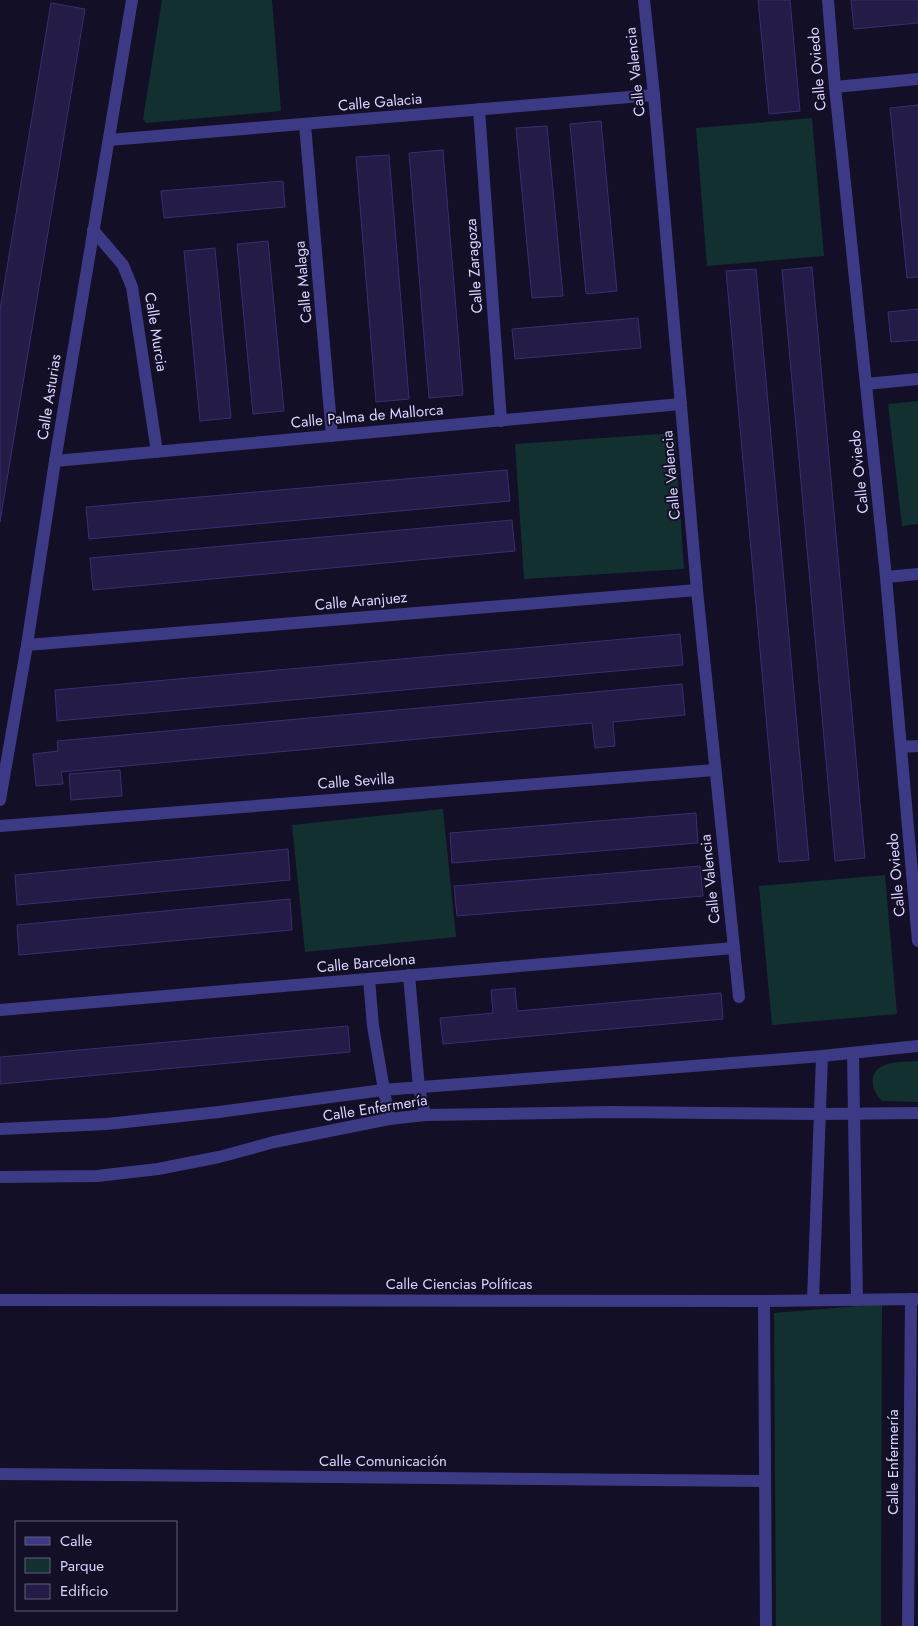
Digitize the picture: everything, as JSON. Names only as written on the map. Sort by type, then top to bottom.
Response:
[{"type":"street","name":"Calle Asturias","points":[[0,800],[132,0]]},
{"type":"street","name":"Calle Valencia","points":[[644,0],[682,404],[697,590],[739,997]]},
{"type":"street","name":"Calle Oviedo","points":[[828,0],[835,87],[886,577],[918,941]]},
{"type":"street","points":[[835,87],[918,79]]},
{"type":"street","name":"Calle Galacia","points":[[109,140],[654,95]]},
{"type":"street","name":"Calle Zaragoza","points":[[479,109],[500,421]]},
{"type":"street","name":"Calle Malaga","points":[[305,125],[332,436]]},
{"type":"street","name":"Calle Murcia","points":[[93,230],[122,265],[132,287],[157,452]]},
{"type":"street","points":[[866,384],[918,379]]},
{"type":"street","name":"Calle Palma de Mallorca","points":[[55,461],[682,404]]},
{"type":"street","points":[[886,577],[918,574]]},
{"type":"street","name":"Calle Aranjuez","points":[[27,645],[697,590]]},
{"type":"street","points":[[901,747],[918,746]]},
{"type":"street","name":"Calle Sevilla","points":[[0,826],[715,770]]},
{"type":"street","name":"Calle Barcelona","points":[[0,1010],[734,948]]},
{"type":"street","points":[[409,975],[419,1088],[425,1115]]},
{"type":"street","points":[[369,979],[373,1026],[389,1119]]},
{"type":"street","name":"Calle Enfermería","points":[[0,1129],[107,1124],[219,1112],[383,1090],[822,1056],[918,1046]]},
{"type":"street","points":[[853,1053],[858,1300]]},
{"type":"street","points":[[813,1300],[822,1056]]},
{"type":"street","name":"Calle Enfermería","points":[[0,1177],[97,1176],[158,1169],[219,1157],[274,1142],[389,1119],[425,1115],[601,1112],[918,1113]]},
{"type":"street","name":"Calle Enfermería","points":[[908,1626],[914,1470],[914,1299]]},
{"type":"street","name":"Calle Ciencias Políticas","points":[[0,1300],[764,1301],[914,1299]]},
{"type":"street","points":[[764,1301],[766,1626]]},
{"type":"street","name":"Calle Comunicación","points":[[0,1474],[765,1481]]},
{"type":"green space","points":[[162,0],[272,0],[281,111],[146,123],[143,119]]},
{"type":"green space","points":[[812,118],[824,256],[707,266],[696,128]]},
{"type":"green space","points":[[918,401],[918,524],[902,526],[888,404]]},
{"type":"green space","points":[[675,433],[684,569],[524,579],[515,444]]},
{"type":"green space","points":[[443,809],[456,937],[305,952],[292,825]]},
{"type":"green space","points":[[885,875],[897,1014],[772,1025],[759,886]]},
{"type":"green space","points":[[918,1061],[918,1102],[882,1101],[878,1097],[873,1087],[873,1076],[879,1068],[897,1062]]},
{"type":"green space","points":[[882,1304],[881,1626],[776,1626],[774,1313]]},
{"type":"building","points":[[758,0],[790,0],[800,111],[769,114]]},
{"type":"building","points":[[851,0],[918,0],[918,23],[854,29]]},
{"type":"building","points":[[51,3],[85,9],[0,522],[0,310]]},
{"type":"building","points":[[918,105],[918,277],[907,278],[890,108]]},
{"type":"building","points":[[601,121],[617,291],[586,294],[570,124]]},
{"type":"building","points":[[547,126],[563,296],[532,298],[516,128]]},
{"type":"building","points":[[443,150],[463,395],[429,398],[409,153]]},
{"type":"building","points":[[389,155],[409,399],[376,402],[356,157]]},
{"type":"building","points":[[283,181],[285,207],[164,218],[161,191]]},
{"type":"building","points":[[268,241],[284,411],[253,414],[237,244]]},
{"type":"building","points":[[215,248],[231,418],[200,421],[184,251]]},
{"type":"building","points":[[812,267],[865,858],[835,861],[782,270]]},
{"type":"building","points":[[756,269],[809,860],[779,862],[726,271]]},
{"type":"building","points":[[918,309],[918,340],[891,342],[888,312]]},
{"type":"building","points":[[638,318],[641,348],[515,359],[512,329]]},
{"type":"building","points":[[507,470],[510,501],[89,539],[86,507]]},
{"type":"building","points":[[512,520],[515,551],[93,590],[90,558]]},
{"type":"building","points":[[680,634],[683,665],[57,721],[55,690]]},
{"type":"building","points":[[682,684],[685,715],[613,722],[615,746],[595,748],[592,723],[61,772],[63,784],[36,786],[33,754],[58,751],[57,741]]},
{"type":"building","points":[[120,770],[122,796],[71,800],[69,774]]},
{"type":"building","points":[[696,813],[698,843],[452,863],[450,833]]},
{"type":"building","points":[[288,849],[290,880],[17,905],[15,875]]},
{"type":"building","points":[[700,866],[703,896],[457,916],[454,886]]},
{"type":"building","points":[[290,899],[292,930],[19,955],[17,925]]},
{"type":"building","points":[[515,988],[517,1011],[721,993],[723,1019],[443,1044],[440,1018],[493,1013],[491,990]]},
{"type":"building","points":[[348,1026],[350,1052],[0,1084],[0,1057]]}]
